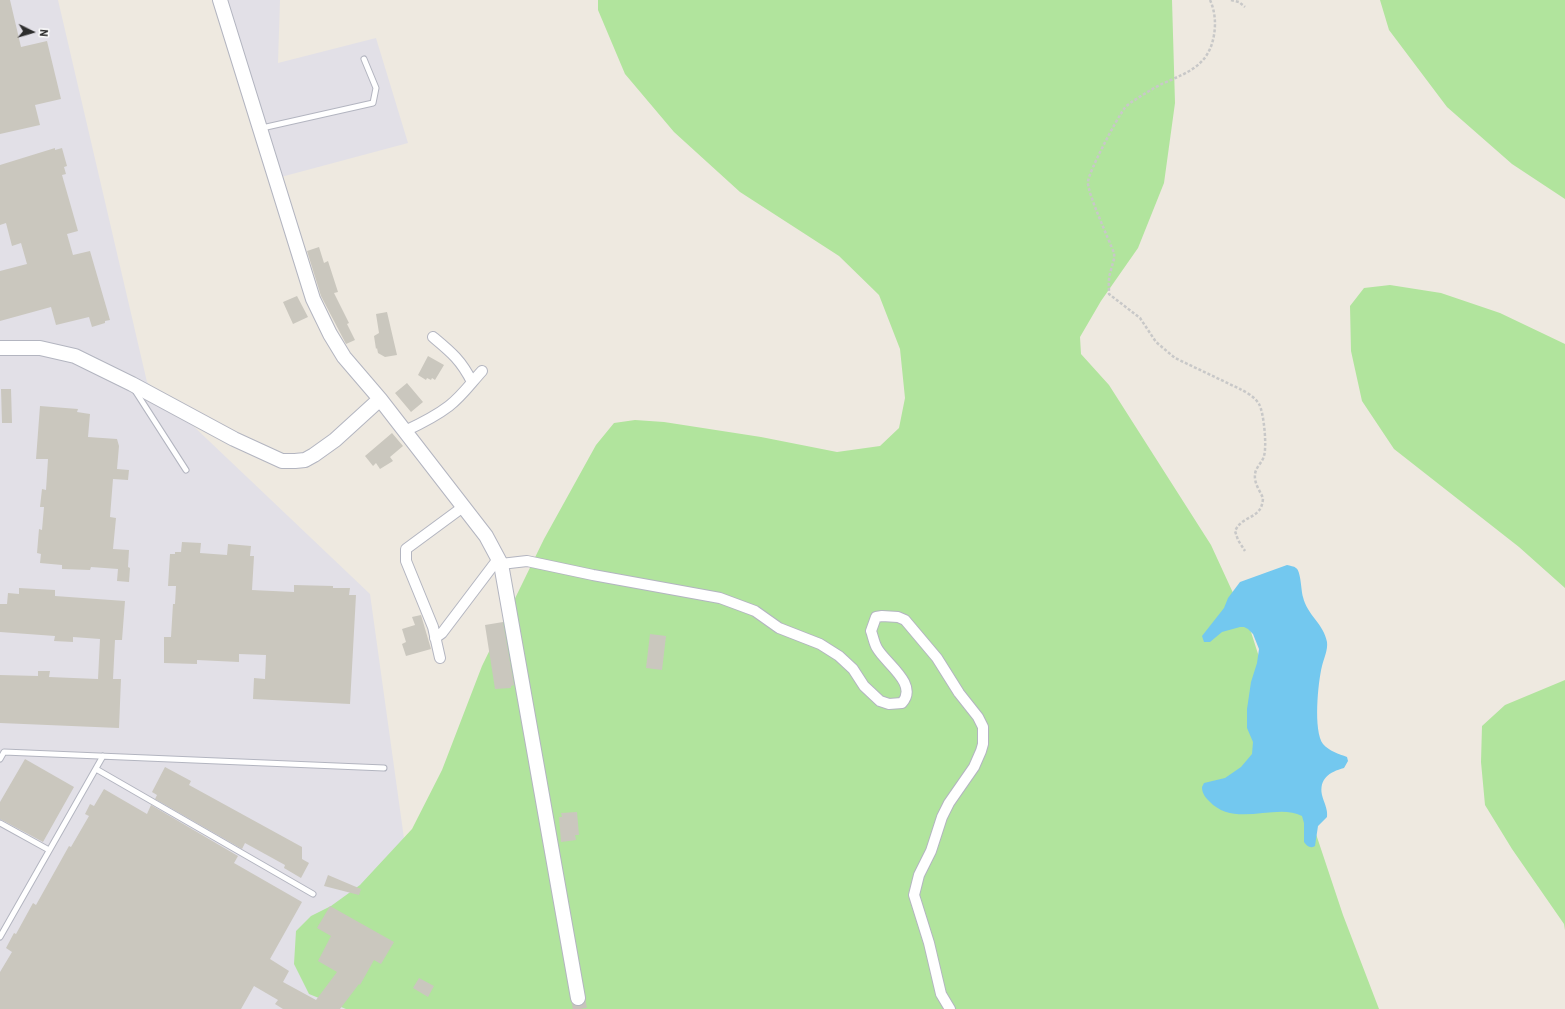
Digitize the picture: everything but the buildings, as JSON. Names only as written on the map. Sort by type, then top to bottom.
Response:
[{"type":"street","points":[[220,0],[314,298],[330,334],[344,357],[380,399],[486,536],[500,561],[578,998]]},
{"type":"street","points":[[433,337],[454,354],[465,368],[472,382]]},
{"type":"street","points":[[0,348],[40,348],[75,356],[132,384],[234,439],[282,461],[305,460],[314,455],[335,440],[380,399]]},
{"type":"street","points":[[405,431],[431,418],[449,406],[482,371]]},
{"type":"street","points":[[440,658],[433,627],[406,561],[406,548],[463,506]]},
{"type":"street","points":[[435,638],[442,633],[500,561]]},
{"type":"street","points":[[500,561],[527,561],[593,575],[720,598],[755,612],[779,628],[820,644],[839,656],[853,669],[864,686],[880,701],[889,704],[902,703],[906,699],[907,688],[897,670],[878,649],[871,631],[876,618],[882,616],[898,617],[905,620],[937,658],[959,693],[978,717],[983,727],[983,744],[981,751],[974,767],[942,817],[932,851],[919,874],[914,895],[941,994],[950,1009]]},
{"type":"lane","points":[[261,128],[373,103],[376,88],[364,60]]},
{"type":"lane","points":[[132,384],[136,393],[186,470]]},
{"type":"lane","points":[[0,759],[4,752],[384,768]]},
{"type":"lane","points":[[0,937],[104,756]]},
{"type":"lane","points":[[96,769],[313,894]]},
{"type":"lane","points":[[0,823],[49,850]]},
{"type":"path","points":[[1210,0],[1213,7],[1215,30],[1212,46],[1206,57],[1192,70],[1163,84],[1130,103],[1124,109],[1108,136],[1088,182],[1114,253],[1114,260],[1110,271],[1108,284],[1109,294],[1140,318],[1156,342],[1175,358],[1240,388],[1259,405],[1262,416],[1265,452],[1263,461],[1255,473],[1255,479],[1263,501],[1262,507],[1258,512],[1238,524],[1235,531],[1244,551]]},
{"type":"path","points":[[1231,0],[1239,2],[1244,7]]},
{"type":"shaded area","points":[[0,0],[58,0],[147,382],[370,594],[423,975],[381,1009],[0,1009]]},
{"type":"shaded area","points":[[225,0],[280,0],[278,63],[376,38],[408,143],[281,177]]},
{"type":"green space","points":[[598,0],[1172,0],[1175,103],[1164,183],[1138,248],[1101,301],[1080,337],[1081,354],[1109,385],[1211,545],[1251,632],[1343,915],[1379,1009],[346,1009],[309,994],[294,964],[296,931],[311,916],[331,906],[360,885],[412,829],[442,770],[482,666],[544,539],[596,445],[614,423],[635,420],[664,422],[761,437],[837,452],[880,446],[899,428],[905,398],[900,349],[879,295],[839,256],[740,192],[674,132],[625,74],[598,10]]},
{"type":"green space","points":[[1380,0],[1565,0],[1565,199],[1512,164],[1447,107],[1389,30]]},
{"type":"green space","points":[[1390,285],[1441,293],[1500,313],[1565,344],[1565,588],[1519,547],[1394,449],[1362,401],[1351,351],[1350,306],[1364,288]]},
{"type":"green space","points":[[1565,680],[1565,930],[1564,924],[1512,849],[1485,805],[1481,762],[1482,726],[1505,705]]},
{"type":"water","points":[[1287,565],[1298,570],[1305,603],[1323,630],[1327,642],[1320,673],[1317,706],[1320,738],[1328,749],[1347,757],[1348,761],[1344,768],[1330,774],[1324,780],[1321,789],[1327,817],[1318,826],[1315,846],[1312,847],[1307,846],[1304,842],[1304,823],[1302,816],[1292,812],[1231,813],[1219,809],[1209,801],[1204,795],[1202,789],[1204,783],[1225,778],[1241,767],[1252,754],[1253,742],[1247,728],[1247,709],[1251,682],[1257,663],[1259,649],[1253,634],[1244,627],[1222,632],[1210,642],[1204,642],[1202,636],[1224,608],[1228,598],[1240,582]]},
{"type":"tunnel","points":[[578,998],[580,1009]]}]
